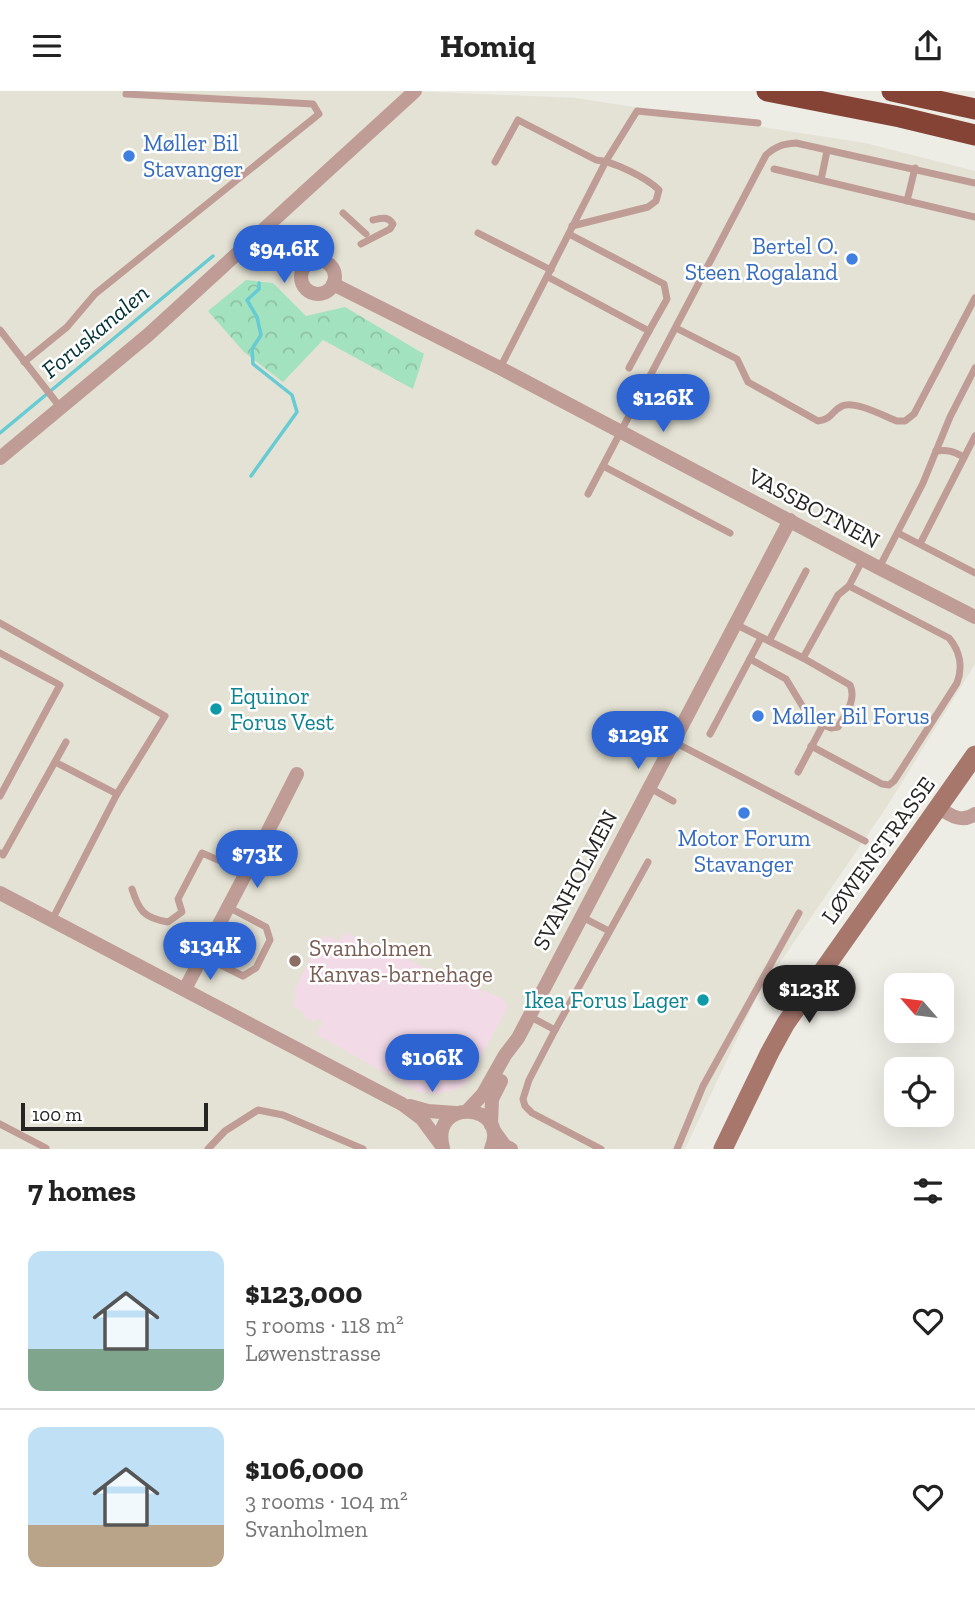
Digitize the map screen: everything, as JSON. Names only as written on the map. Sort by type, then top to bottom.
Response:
[{"type":"highway","points":[[767,91],[887,114],[975,135]]},
{"type":"highway","points":[[902,93],[975,109]]},
{"type":"main road","name":"LØWENSTRASSE","points":[[723,1149],[786,1023],[975,755]]},
{"type":"main road","name":"LØWENSTRASSE","points":[[733,1149],[738,1118]]},
{"type":"street","points":[[0,458],[57,402],[148,335],[415,91]]},
{"type":"street","name":"VASSBOTNEN","points":[[333,284],[500,368],[975,617]]},
{"type":"street","name":"SVANHOLMEN","points":[[491,1149],[494,1140],[492,1099],[512,1058],[518,1038],[790,520]]},
{"type":"street","points":[[185,989],[297,774]]},
{"type":"street","points":[[939,808],[959,818],[975,814]]},
{"type":"street","points":[[0,893],[402,1104],[422,1119],[443,1147]]},
{"type":"street","name":"SVANHOLMEN","points":[[443,1147],[443,1126],[448,1119],[462,1112],[483,1094],[518,1038]]},
{"type":"street","points":[[402,1104],[428,1111],[477,1112],[486,1117],[505,1146],[511,1149]]},
{"type":"lane","points":[[24,362],[67,327],[95,293],[318,114],[313,104],[126,94]]},
{"type":"lane","points":[[500,368],[606,161],[637,111],[758,123]]},
{"type":"lane","points":[[495,162],[519,120],[596,160],[606,161],[652,183],[659,190],[656,201],[648,207],[570,230]]},
{"type":"lane","points":[[588,494],[766,155],[775,147],[796,143],[975,183]]},
{"type":"lane","points":[[821,180],[827,151]]},
{"type":"lane","points":[[907,201],[915,168]]},
{"type":"lane","points":[[774,169],[975,217]]},
{"type":"lane","points":[[343,213],[366,234]]},
{"type":"lane","points":[[361,244],[390,229],[393,224],[384,217],[373,220]]},
{"type":"lane","points":[[570,230],[664,284],[667,299],[629,368]]},
{"type":"lane","points":[[478,233],[649,331]]},
{"type":"lane","points":[[676,328],[737,359],[748,382],[818,421],[828,419],[840,407],[851,403],[897,421],[905,421],[914,414],[975,298]]},
{"type":"lane","points":[[0,330],[57,402]]},
{"type":"lane","points":[[879,568],[923,484],[950,417],[975,368]]},
{"type":"lane","points":[[920,544],[975,436]]},
{"type":"lane","points":[[936,451],[953,451],[964,457]]},
{"type":"lane","points":[[603,466],[730,533]]},
{"type":"lane","points":[[898,533],[975,573]]},
{"type":"lane","points":[[803,658],[838,595],[849,586],[863,559]]},
{"type":"lane","points":[[710,734],[750,659],[806,571]]},
{"type":"lane","points":[[811,746],[882,784],[889,785],[957,684],[961,673],[961,664],[954,644],[948,638],[849,586]]},
{"type":"lane","points":[[0,623],[165,716],[117,794],[52,920]]},
{"type":"lane","points":[[734,624],[850,685],[854,692],[852,702],[838,727],[823,725],[806,712],[786,679],[750,659]]},
{"type":"lane","points":[[0,653],[61,685],[0,796]]},
{"type":"lane","points":[[798,772],[823,725]]},
{"type":"lane","points":[[673,741],[865,841]]},
{"type":"lane","points":[[0,853],[3,855],[66,742]]},
{"type":"lane","points":[[55,762],[117,794]]},
{"type":"lane","points":[[649,787],[673,801]]},
{"type":"lane","points":[[132,889],[143,913],[155,920],[168,922],[181,912],[177,899],[202,853],[246,873]]},
{"type":"lane","points":[[601,1149],[532,1113],[525,1106],[523,1098],[529,1080],[555,1030],[648,862]]},
{"type":"lane","points":[[202,955],[243,976],[256,968],[270,940],[266,927],[228,907]]},
{"type":"lane","points":[[677,1149],[703,1086],[799,913]]},
{"type":"lane","points":[[581,917],[609,931]]},
{"type":"lane","points":[[529,1016],[555,1030]]},
{"type":"lane","points":[[208,1149],[225,1131],[258,1110],[283,1115],[363,1149]]},
{"type":"lane","points":[[0,1123],[46,1148]]},
{"type":"shaded area","points":[[0,91],[411,91],[576,98],[865,143],[975,171],[975,664],[886,808],[757,996],[685,1149],[0,1149]]},
{"type":"shaded area","points":[[344,932],[500,997],[508,1006],[466,1084],[437,1094],[418,1092],[316,1034],[323,1022],[317,1019],[315,1022],[303,1016],[305,1013],[293,1007],[297,994],[293,992],[322,936],[326,938],[328,935],[339,942]]},
{"type":"green space","points":[[246,280],[273,283],[306,316],[345,307],[424,354],[413,389],[323,340],[283,382],[244,352],[208,311]]},
{"type":"waterway","name":"Foruskanalen","points":[[0,433],[213,256]]},
{"type":"waterway","points":[[251,476],[297,412],[292,395],[253,364],[252,349],[261,335],[257,317],[247,300],[259,289],[259,283]]},
{"type":"place","name":"Møller Bil Stavanger","points":[[129,156]]},
{"type":"place","name":"Bertel O. Steen Rogaland","points":[[852,259]]},
{"type":"place","name":"Equinor Forus Vest","points":[[216,709]]},
{"type":"place","name":"Møller Bil Forus","points":[[758,716]]},
{"type":"place","name":"Motor Forum Stavanger","points":[[744,813]]},
{"type":"place","name":"Svanholmen Kanvas-barnehage","points":[[295,961]]},
{"type":"place","name":"Ikea Forus Lager","points":[[703,1000]]}]
